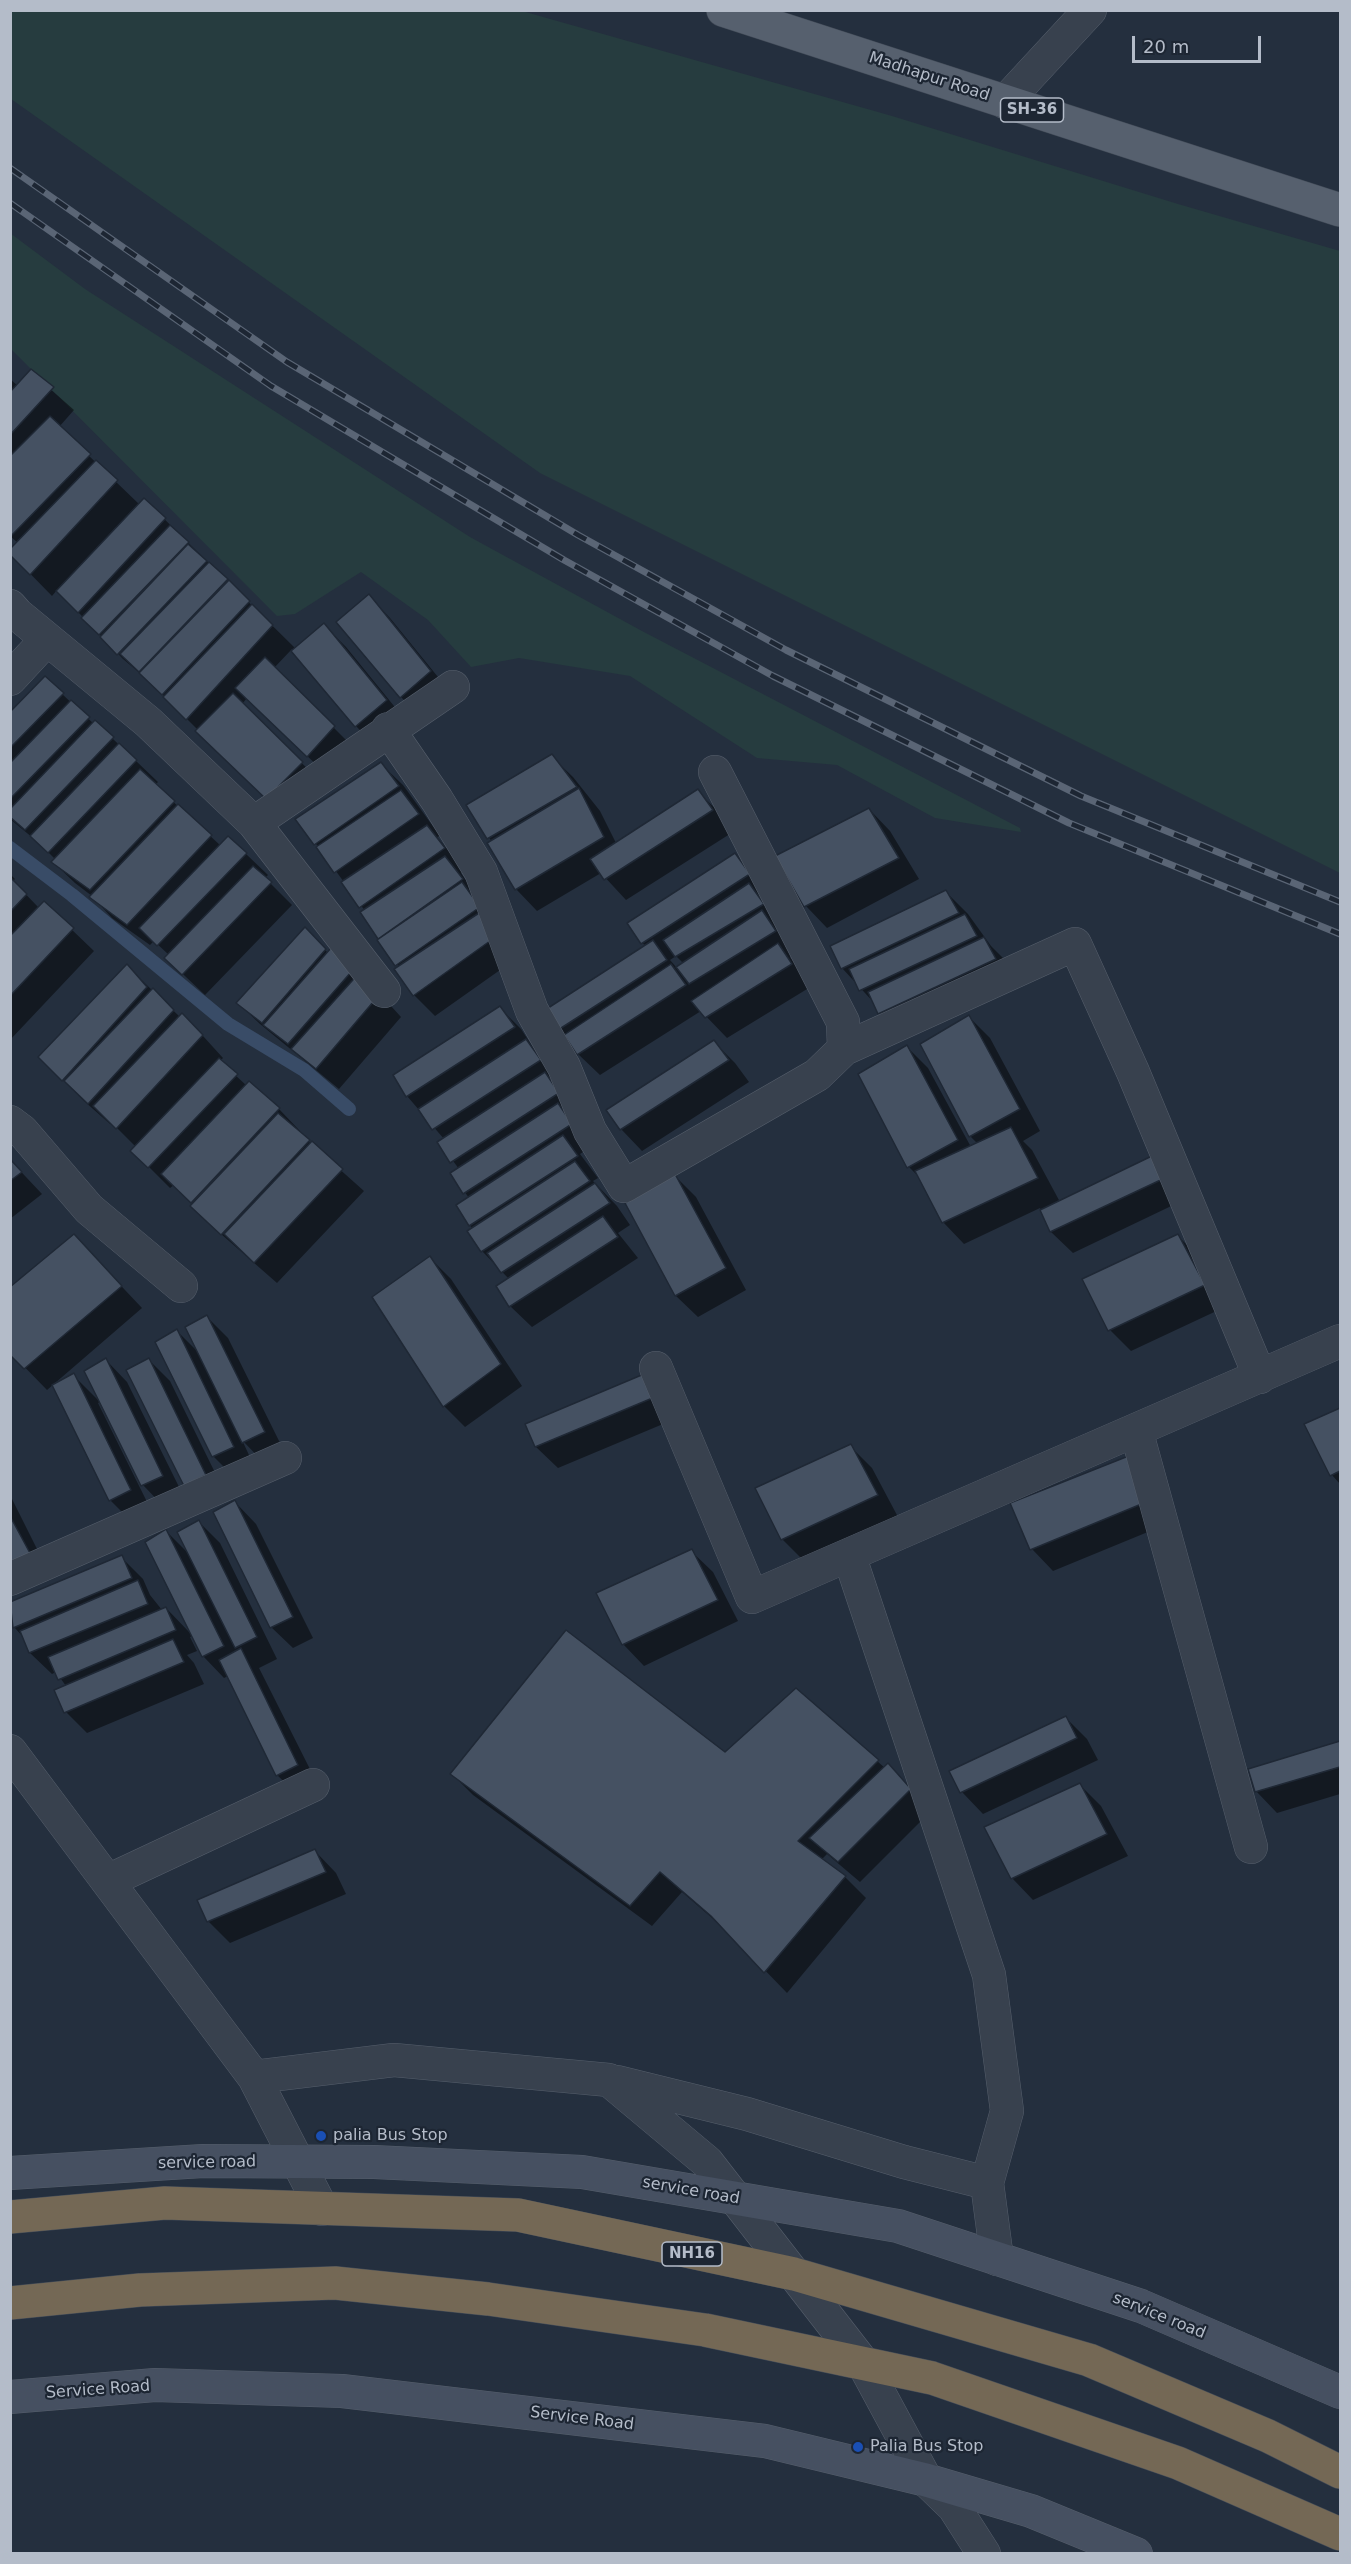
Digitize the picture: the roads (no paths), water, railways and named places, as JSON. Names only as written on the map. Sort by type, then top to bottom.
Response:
[{"type":"highway","name":"NH16","points":[[10,2217],[165,2203],[518,2215],[794,2274],[1089,2360],[1268,2436],[1341,2472]]},
{"type":"highway","points":[[10,2303],[140,2290],[334,2283],[488,2299],[705,2330],[932,2378],[1178,2463],[1341,2534]]},
{"type":"main road","name":"Madhapur Road","points":[[723,10],[1341,210]]},
{"type":"street","points":[[1005,102],[1090,10]]},
{"type":"street","points":[[10,606],[148,722],[254,823],[384,991]]},
{"type":"street","points":[[10,679],[47,639]]},
{"type":"street","points":[[254,823],[388,729],[453,687]]},
{"type":"street","points":[[388,729],[437,800],[481,872],[532,1011],[564,1067],[590,1131],[624,1186],[817,1076],[844,1049],[1075,944],[1133,1072],[1260,1377]]},
{"type":"street","points":[[715,772],[843,1022],[844,1049]]},
{"type":"street","points":[[10,1122],[22,1131],[90,1209],[181,1286]]},
{"type":"street","points":[[656,1368],[752,1598],[1341,1341]]},
{"type":"street","points":[[1136,1431],[1251,1847]]},
{"type":"street","points":[[10,1579],[285,1458]]},
{"type":"street","points":[[849,1556],[989,1975],[1007,2111],[987,2183],[997,2259]]},
{"type":"street","points":[[10,1751],[254,2077],[321,2209]]},
{"type":"street","points":[[108,1881],[313,1785]]},
{"type":"street","points":[[254,2077],[394,2060],[609,2080],[747,2114],[904,2162],[987,2183]]},
{"type":"street","points":[[609,2080],[707,2162],[863,2363],[926,2480],[954,2507],[984,2553]]},
{"type":"street","name":"service road","points":[[10,2173],[203,2161],[374,2162],[582,2172],[898,2226],[1141,2306],[1341,2392]]},
{"type":"street","name":"Service Road","points":[[10,2397],[155,2385],[342,2391],[765,2441],[926,2480],[1031,2511],[1136,2553]]},
{"type":"waterway","points":[[10,848],[72,895],[228,1024],[304,1070],[349,1109]]},
{"type":"railway","points":[[10,168],[287,362],[578,535],[786,650],[1081,796],[1340,902]]},
{"type":"railway","points":[[10,203],[271,386],[564,560],[773,676],[1069,823],[1340,934]]},
{"type":"place","name":"palia Bus Stop","points":[[321,2136]]},
{"type":"place","name":"Palia Bus Stop","points":[[858,2447]]}]
